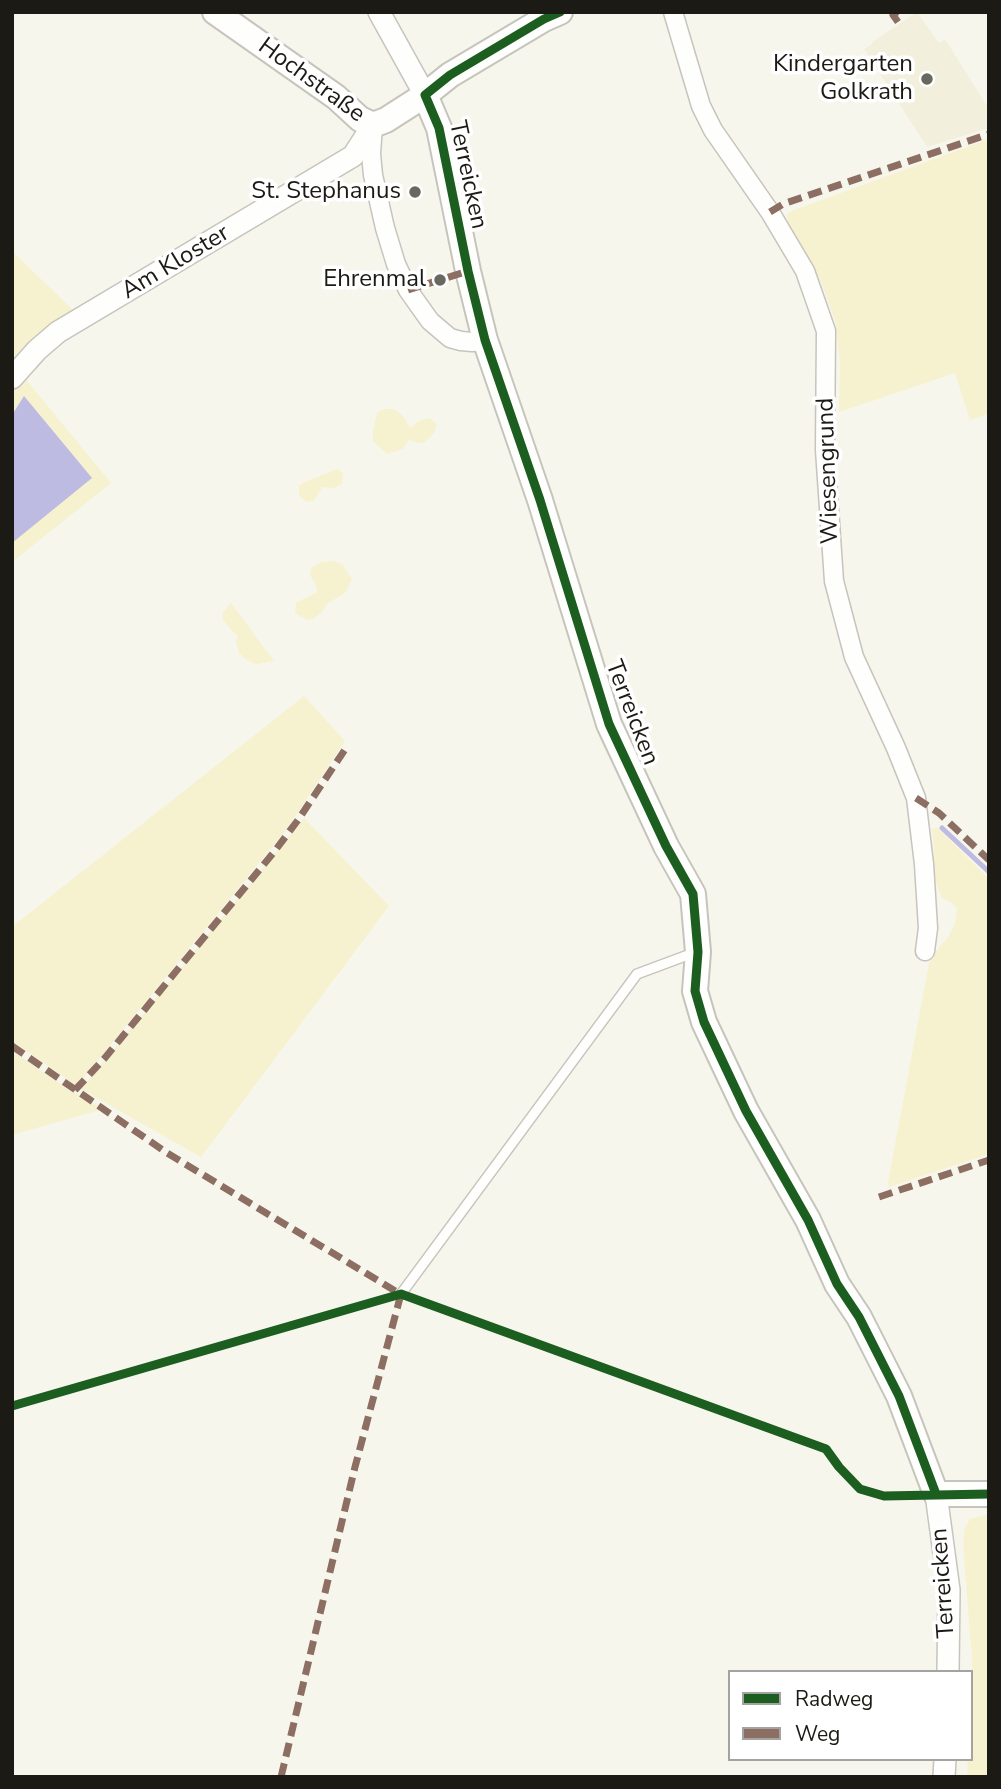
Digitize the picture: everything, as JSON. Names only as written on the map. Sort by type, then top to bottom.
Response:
[{"type":"main road","name":"Hochstraße","points":[[215,12],[336,97],[360,119],[373,125]]},
{"type":"main road","points":[[373,125],[386,120],[450,75],[548,14]]},
{"type":"main road","name":"Terreicken","points":[[425,95],[439,128],[485,340],[540,500],[609,724],[666,846],[693,894],[698,952],[695,991],[704,1021],[746,1111],[808,1220],[837,1284],[859,1317],[899,1396],[936,1494]]},
{"type":"main road","points":[[936,1494],[989,1494]]},
{"type":"street","name":"Terreicken","points":[[379,12],[425,95]]},
{"type":"street","name":"Wiesengrund","points":[[673,12],[701,106],[713,130],[770,212],[805,271],[826,331],[825,450],[834,581],[854,657],[916,798],[928,928],[925,951]]},
{"type":"street","points":[[373,125],[373,174],[385,228],[396,264],[408,290],[430,321],[450,338],[472,342],[485,340]]},
{"type":"street","name":"Am Kloster","points":[[12,378],[37,350],[58,332],[354,156],[373,125]]},
{"type":"street","name":"Terreicken","points":[[936,1494],[949,1590],[948,1670]]},
{"type":"lane","points":[[401,1294],[637,974],[698,952]]},
{"type":"shaded area","name":"Kindergarten Golkrath","points":[[917,12],[939,43],[945,39],[989,109],[989,128],[927,147],[864,49]]},
{"type":"shaded area","points":[[989,139],[989,414],[970,420],[955,373],[839,412],[840,364],[836,324],[822,284],[788,223],[787,214]]},
{"type":"shaded area","points":[[12,251],[75,312],[12,369]]},
{"type":"shaded area","points":[[24,377],[111,483],[12,562],[12,392]]},
{"type":"shaded area","points":[[384,409],[394,409],[404,417],[410,428],[429,418],[437,424],[434,433],[425,442],[409,440],[403,449],[387,454],[373,441],[377,413]]},
{"type":"shaded area","points":[[337,469],[343,473],[342,484],[334,488],[322,487],[313,501],[307,502],[301,498],[299,485]]},
{"type":"shaded area","points":[[335,561],[343,565],[352,579],[346,592],[328,603],[313,619],[307,620],[295,613],[296,603],[317,592],[310,575],[311,568],[321,562]]},
{"type":"shaded area","points":[[231,603],[274,661],[256,664],[239,653],[236,641],[238,635],[223,620],[223,612]]},
{"type":"shaded area","points":[[304,696],[345,741],[286,830],[77,1086],[12,1041],[12,927]]},
{"type":"shaded area","points":[[304,818],[389,906],[201,1157],[81,1089]]},
{"type":"shaded area","points":[[938,828],[989,879],[989,1154],[889,1187],[929,963],[955,924],[957,908],[942,898],[934,878],[932,829]]},
{"type":"shaded area","points":[[12,1051],[68,1089],[103,1109],[12,1135]]},
{"type":"shaded area","points":[[989,1514],[989,1777],[967,1777],[968,1761],[973,1761],[973,1670],[963,1543],[965,1527],[970,1519]]},
{"type":"water","points":[[24,396],[92,478],[12,543],[12,415]]},
{"type":"waterway","points":[[942,828],[989,872]]},
{"type":"marked path","points":[[897,12],[893,15],[898,22]]},
{"type":"marked path","points":[[770,212],[783,204],[989,134]]},
{"type":"marked path","points":[[408,290],[468,271]]},
{"type":"marked path","points":[[75,1090],[104,1059],[274,852],[346,748]]},
{"type":"marked path","points":[[916,798],[939,813],[989,860]]},
{"type":"marked path","points":[[12,1046],[167,1153],[402,1295]]},
{"type":"marked path","points":[[879,1197],[989,1160]]},
{"type":"marked path","points":[[281,1777],[355,1467],[401,1294]]},
{"type":"cycle path","points":[[560,12],[450,75],[425,95],[439,128],[485,340],[540,500],[609,724],[666,846],[693,894],[698,952],[695,991],[704,1022],[746,1111],[808,1220],[837,1284],[859,1317],[899,1396],[936,1494]]},
{"type":"cycle path","points":[[12,1406],[401,1294],[826,1449],[860,1489],[884,1496],[989,1494]]},
{"type":"place","name":"Kindergarten Golkrath","points":[[927,79]]},
{"type":"place","name":"St. Stephanus","points":[[415,192]]},
{"type":"place","name":"Ehrenmal","points":[[440,280]]}]
